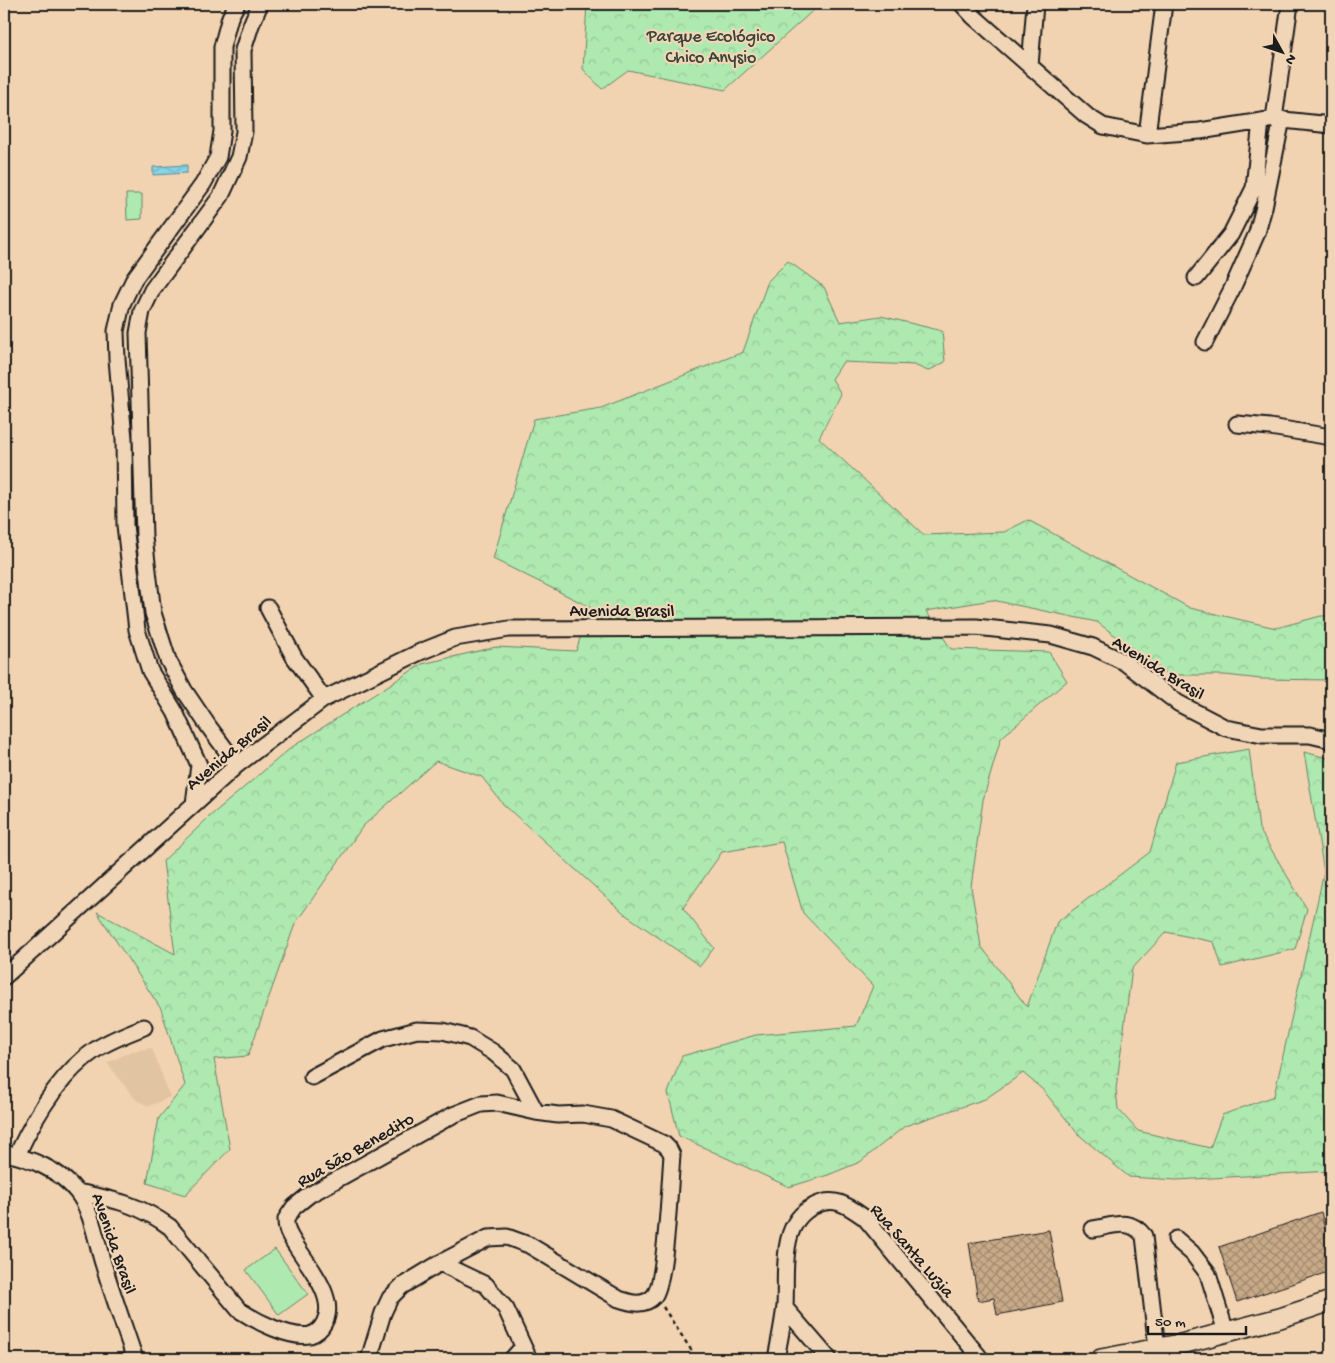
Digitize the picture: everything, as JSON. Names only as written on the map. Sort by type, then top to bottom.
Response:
[{"type":"main road","points":[[1101,1359],[1185,1343],[1280,1318],[1331,1301]]},
{"type":"street","points":[[194,804],[199,765],[175,712],[150,671],[136,630],[125,525],[124,439],[116,331],[122,304],[134,279],[203,184],[218,157],[222,131],[222,47],[230,17],[237,4]]},
{"type":"street","points":[[238,765],[184,690],[168,660],[153,613],[144,537],[138,333],[142,311],[152,290],[221,196],[239,157],[244,132],[243,50],[260,4]]},
{"type":"street","points":[[962,4],[973,16],[1086,116],[1103,126],[1146,135],[1200,131],[1272,120],[1331,125]]},
{"type":"street","points":[[1030,66],[1035,4]]},
{"type":"street","points":[[1146,135],[1164,4]]},
{"type":"street","points":[[1204,342],[1232,289],[1257,233],[1264,207],[1272,120],[1290,4]]},
{"type":"street","points":[[1196,278],[1231,234],[1254,188],[1272,120]]},
{"type":"street","points":[[1237,424],[1331,436]]},
{"type":"street","points":[[124,439],[141,438]]},
{"type":"street","points":[[268,608],[294,657],[324,699]]},
{"type":"street","name":"Avenida Brasil","points":[[4,977],[238,765],[324,699],[420,652],[455,638],[509,629],[976,628],[1052,634],[1094,647],[1124,662],[1178,703],[1226,728],[1262,735],[1310,734],[1331,740]]},
{"type":"street","points":[[10,1154],[60,1084],[76,1067],[94,1051],[118,1037],[144,1027]]},
{"type":"street","points":[[312,1077],[383,1039],[417,1030],[442,1031],[470,1038],[493,1052],[513,1069],[536,1112]]},
{"type":"street","name":"Rua São Benedito","points":[[78,1192],[126,1202],[158,1218],[170,1228],[239,1310],[252,1319],[268,1326],[306,1336],[315,1334],[321,1328],[326,1320],[328,1301],[324,1290],[298,1252],[287,1231],[286,1219],[294,1207],[318,1191],[453,1115],[481,1104],[497,1103],[558,1115],[583,1114],[611,1119],[664,1144],[672,1155],[660,1285],[655,1295]]},
{"type":"street","name":"Avenida Brasil","points":[[10,1154],[34,1160],[48,1168],[78,1192],[92,1223],[109,1284],[135,1359]]},
{"type":"street","name":"Rua Santa Luzia","points":[[776,1359],[784,1308],[786,1260],[791,1228],[805,1210],[823,1201],[844,1204],[865,1218],[980,1359]]},
{"type":"street","points":[[1093,1229],[1130,1224],[1136,1227],[1144,1236],[1157,1348]]},
{"type":"street","points":[[369,1359],[383,1313],[390,1298],[402,1286],[440,1263],[488,1238],[507,1237],[529,1245],[619,1299],[635,1304],[647,1301],[655,1295]]},
{"type":"street","points":[[1176,1239],[1192,1253],[1208,1274],[1226,1332]]},
{"type":"street","points":[[440,1263],[486,1285],[506,1309],[526,1354],[512,1359]]},
{"type":"street","points":[[784,1308],[830,1359]]},
{"type":"path","points":[[655,1295],[696,1359]]},
{"type":"shaded area","points":[[152,1048],[170,1097],[149,1106],[136,1100],[107,1063],[132,1051]]},
{"type":"green space","name":"Parque Ecológico Chico Anysio","points":[[587,4],[820,4],[725,90],[628,70],[602,89],[583,69]]},
{"type":"green space","points":[[126,194],[142,194],[142,219],[127,220]]},
{"type":"green space","points":[[788,261],[824,287],[840,322],[881,316],[942,331],[945,362],[928,371],[914,365],[843,362],[832,379],[841,394],[819,438],[924,535],[1004,532],[1028,520],[1190,608],[1276,628],[1321,616],[1331,616],[1331,680],[1261,679],[1225,675],[1168,675],[1097,622],[992,600],[926,611],[951,649],[1049,652],[1067,681],[1001,738],[983,800],[971,887],[981,946],[1027,1007],[1057,922],[1150,852],[1176,762],[1249,749],[1259,829],[1307,909],[1295,949],[1222,967],[1214,942],[1166,932],[1132,969],[1116,1089],[1118,1109],[1138,1131],[1210,1148],[1222,1115],[1274,1096],[1324,872],[1304,752],[1331,759],[1331,1081],[1323,1084],[1331,1091],[1331,1171],[1177,1180],[1129,1177],[1078,1134],[1043,1090],[1023,1073],[985,1099],[905,1126],[860,1162],[828,1175],[789,1187],[679,1136],[668,1093],[682,1056],[756,1035],[856,1026],[873,986],[803,913],[782,842],[722,852],[683,908],[714,948],[700,966],[626,915],[503,804],[482,777],[436,761],[363,826],[295,924],[248,1056],[214,1059],[230,1149],[185,1195],[147,1183],[159,1118],[185,1085],[161,1009],[97,912],[175,954],[163,861],[209,817],[292,747],[422,664],[496,647],[576,651],[590,607],[493,559],[534,419],[601,408],[743,352],[768,281]]},
{"type":"green space","points":[[275,1249],[308,1294],[279,1315],[246,1270]]},
{"type":"water","points":[[187,165],[187,173],[153,175],[153,167]]},
{"type":"building","points":[[1321,1212],[1331,1252],[1331,1271],[1237,1302],[1219,1247]]},
{"type":"building","points":[[1049,1230],[1062,1302],[997,1315],[994,1298],[978,1301],[969,1243]]}]
